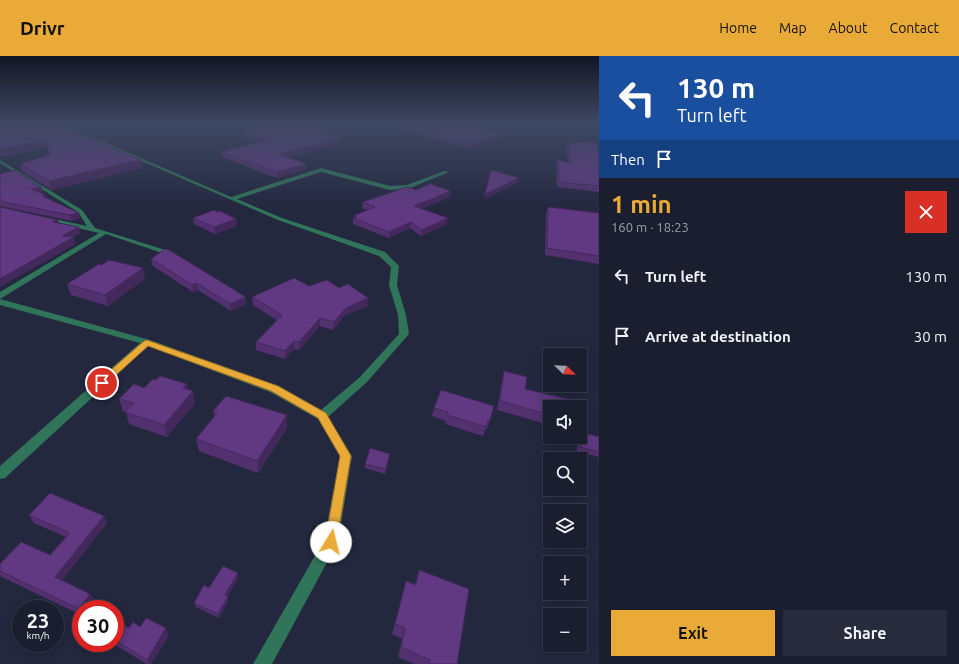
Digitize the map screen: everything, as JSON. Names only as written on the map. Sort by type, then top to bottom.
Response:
[{"type":"street","points":[[123,152],[280,219],[382,254],[395,266],[394,285],[402,315],[404,334],[363,380],[322,416]]},
{"type":"street","points":[[0,161],[80,211],[93,230]]},
{"type":"street","points":[[230,199],[322,170],[390,188],[408,187],[446,172]]},
{"type":"street","points":[[39,218],[105,232],[171,253]]},
{"type":"street","points":[[0,296],[105,232]]},
{"type":"street","points":[[0,302],[147,342],[274,389],[322,416],[346,456],[331,542],[262,664]]},
{"type":"street","points":[[0,474],[147,342]]},
{"type":"building","points":[[49,152],[123,152],[140,160],[49,181],[20,164],[50,155]]},
{"type":"building","points":[[222,152],[286,152],[279,154],[307,164],[277,172]]},
{"type":"building","points":[[569,152],[599,152],[599,186],[559,182],[558,160],[571,163]]},
{"type":"building","points":[[14,170],[41,187],[31,189],[46,195],[42,196],[79,213],[70,215],[0,201],[0,174]]},
{"type":"building","points":[[491,170],[519,178],[485,194]]},
{"type":"building","points":[[430,184],[451,191],[414,206],[448,218],[422,230],[411,222],[389,232],[353,218],[356,217],[353,216],[375,207],[363,202],[407,187],[416,190]]},
{"type":"building","points":[[0,207],[58,220],[53,222],[79,227],[62,236],[74,237],[0,279]]},
{"type":"building","points":[[548,207],[599,213],[599,256],[547,248]]},
{"type":"building","points":[[214,210],[217,212],[220,211],[236,219],[214,227],[193,218]]},
{"type":"building","points":[[165,249],[246,297],[230,304],[197,283],[192,285],[151,259]]},
{"type":"building","points":[[109,260],[143,268],[105,295],[67,284],[99,264],[102,265]]},
{"type":"building","points":[[294,278],[309,286],[327,280],[339,288],[348,284],[368,298],[346,308],[334,322],[320,318],[299,342],[294,341],[285,351],[256,342],[282,315],[252,297]]},
{"type":"building","points":[[504,371],[527,377],[525,389],[572,400],[543,400],[543,413],[500,401]]},
{"type":"building","points":[[160,376],[187,384],[183,388],[193,391],[164,425],[125,412],[134,403],[119,399],[134,384],[144,388],[153,379],[156,380]]},
{"type":"building","points":[[441,390],[494,406],[490,420],[488,420],[486,427],[447,415],[448,412],[434,408]]},
{"type":"building","points":[[226,396],[287,415],[257,461],[196,439],[217,413],[213,411]]},
{"type":"building","points":[[587,434],[599,437],[599,452],[580,447],[580,444],[587,444]]},
{"type":"building","points":[[370,448],[390,454],[385,469],[365,464]]},
{"type":"building","points":[[50,493],[104,516],[55,577],[90,594],[86,600],[72,600],[72,606],[64,602],[64,600],[60,600],[0,571],[0,564],[21,542],[50,555],[70,533],[29,515]]},
{"type":"building","points":[[223,566],[238,573],[225,595],[228,596],[218,614],[194,603],[204,585],[209,588]]},
{"type":"building","points":[[419,570],[469,589],[457,664],[429,664],[430,660],[401,647],[405,628],[395,624],[406,581],[416,585]]},
{"type":"building","points":[[146,618],[166,628],[147,660],[124,646],[124,626],[129,628],[133,622],[140,627]]},
{"type":"route","points":[[102,383],[147,342],[274,389],[322,416],[346,456],[331,542]]}]
